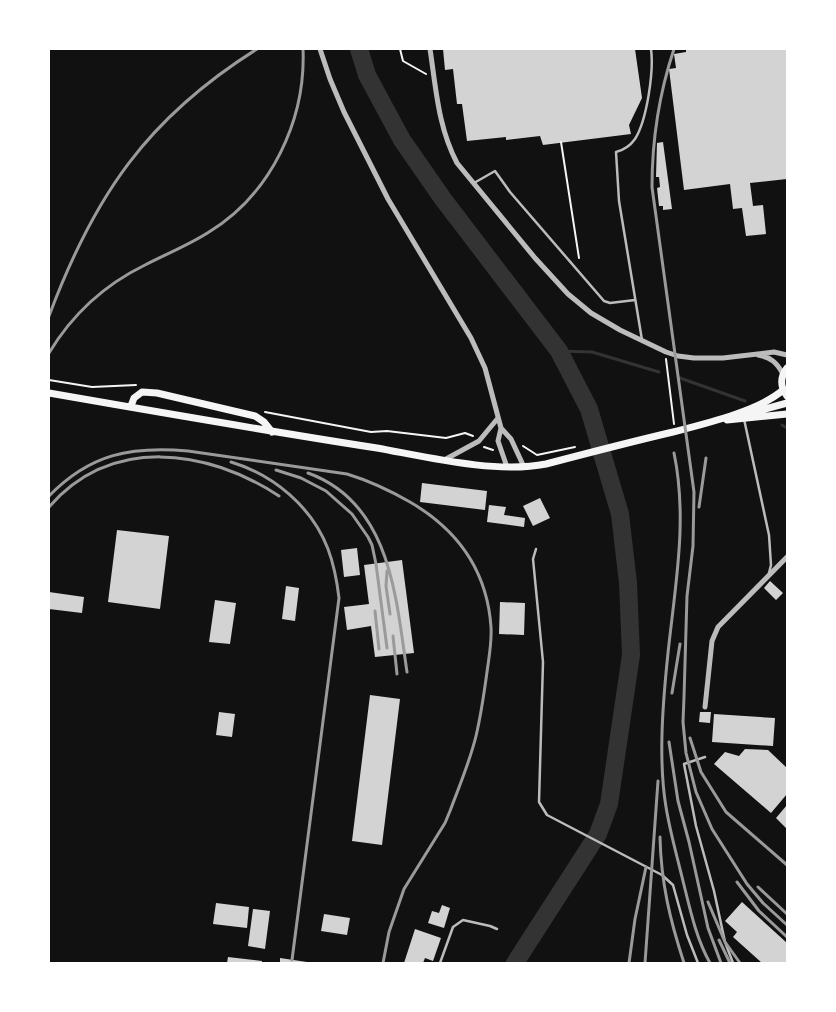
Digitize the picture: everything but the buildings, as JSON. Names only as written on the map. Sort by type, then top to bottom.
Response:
[{"type":"main road","points":[[709,423],[764,403],[785,393],[782,379],[785,371]]},
{"type":"main road","points":[[131,406],[134,398],[142,392],[157,393],[255,416],[273,432]]},
{"type":"main road","points":[[49,393],[446,460],[508,467],[546,464],[709,423],[787,414]]},
{"type":"main road","points":[[726,420],[787,403]]},
{"type":"street","points":[[320,49],[330,80],[344,112],[388,199],[471,338],[484,368],[501,428],[511,439],[524,467]]},
{"type":"street","points":[[430,49],[442,129],[448,146],[457,162],[535,258],[568,294],[592,313],[620,330],[666,352],[694,358],[723,358],[774,352],[787,356]]},
{"type":"street","points":[[752,354],[766,356],[785,371]]},
{"type":"street","points":[[446,460],[479,441],[498,418]]},
{"type":"street","points":[[501,428],[498,441],[508,467]]},
{"type":"street","points":[[705,707],[712,641],[718,627],[787,557]]},
{"type":"lane","points":[[642,341],[619,201],[616,152],[632,144],[639,131],[651,79],[653,63],[651,49]]},
{"type":"lane","points":[[473,183],[495,171],[510,192],[604,301],[610,303],[635,300]]},
{"type":"lane","points":[[744,418],[769,535],[771,565],[769,575]]},
{"type":"lane","points":[[536,550],[533,559],[543,662],[539,802],[547,815],[662,876],[673,885],[687,935],[698,963]]},
{"type":"lane","points":[[705,757],[684,764],[696,826],[725,942],[733,963]]},
{"type":"lane","points":[[440,963],[452,927],[462,920],[496,929]]},
{"type":"path","points":[[400,49],[403,61],[435,79]]},
{"type":"path","points":[[561,142],[580,258]]},
{"type":"path","points":[[667,366],[675,432]]},
{"type":"path","points":[[49,380],[92,387],[142,385]]},
{"type":"path","points":[[258,410],[375,432],[387,431],[446,438],[465,433],[472,435],[485,448],[501,449]]},
{"type":"path","points":[[513,444],[518,443],[537,455],[544,455]]},
{"type":"waterway","points":[[359,49],[367,75],[402,140],[443,199],[559,351],[589,409],[620,514],[628,583],[631,655],[609,804],[598,834],[515,963]]},
{"type":"waterway","points":[[559,351],[592,352],[659,372]]},
{"type":"waterway","points":[[680,378],[745,401]]},
{"type":"waterway","points":[[782,425],[787,428]]},
{"type":"railway","points":[[49,316],[66,273],[85,233],[129,163],[155,132],[184,103],[218,75],[257,49]]},
{"type":"railway","points":[[49,353],[68,325],[103,291],[130,273],[209,232],[231,216],[250,197],[267,176],[291,128],[302,76],[303,49]]},
{"type":"railway","points":[[674,49],[657,117],[652,187],[694,492],[693,546],[687,596],[683,722],[686,753],[696,792],[712,829],[747,884],[763,903],[787,925]]},
{"type":"railway","points":[[49,496],[80,471],[112,456],[148,450],[188,451],[347,474],[364,480],[395,494],[427,513],[456,539],[467,554],[483,587],[491,627],[484,696],[474,745],[445,823],[404,889],[389,932],[383,963]]},
{"type":"railway","points":[[674,453],[678,478],[680,528],[677,578],[663,710],[662,769],[666,807],[691,913],[701,944],[710,963]]},
{"type":"railway","points":[[49,507],[74,484],[101,469],[130,460],[160,457],[190,460],[221,467],[251,480],[279,496]]},
{"type":"railway","points":[[699,507],[706,458]]},
{"type":"railway","points":[[231,462],[262,475],[302,506],[321,534],[328,549],[335,573],[339,598],[292,960]]},
{"type":"railway","points":[[276,470],[301,478],[326,491],[352,514],[368,537],[372,545],[376,564],[387,648]]},
{"type":"railway","points":[[308,473],[336,487],[357,506],[373,530],[393,584],[407,672]]},
{"type":"railway","points":[[387,571],[386,586],[390,614]]},
{"type":"railway","points":[[375,611],[379,649]]},
{"type":"railway","points":[[393,636],[397,674]]},
{"type":"railway","points":[[672,693],[680,644]]},
{"type":"railway","points":[[690,738],[701,772],[726,812],[787,865]]},
{"type":"railway","points":[[669,742],[678,801],[708,928],[721,963]]},
{"type":"railway","points":[[645,963],[658,781]]},
{"type":"railway","points":[[660,837],[662,870],[667,901],[684,963]]},
{"type":"railway","points":[[629,963],[635,919],[646,867]]},
{"type":"railway","points":[[737,882],[759,911],[787,937]]},
{"type":"railway","points":[[758,887],[787,914]]},
{"type":"railway","points":[[708,902],[725,942],[740,963]]},
{"type":"railway","points":[[719,940],[730,963]]}]
